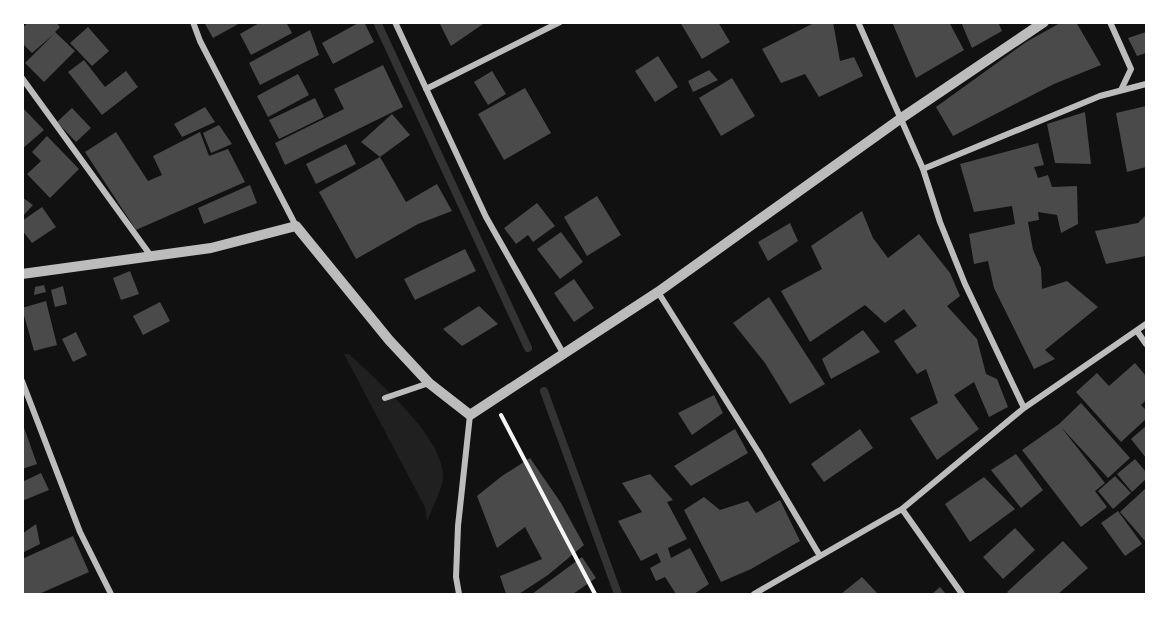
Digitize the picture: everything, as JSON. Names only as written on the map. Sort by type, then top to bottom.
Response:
[{"type":"street","points":[[193,22],[200,41],[296,226],[388,340],[429,383],[470,415]]},
{"type":"street","points":[[395,22],[486,217],[519,279],[563,353]]},
{"type":"street","points":[[426,89],[560,22]]},
{"type":"street","points":[[858,22],[923,169],[940,222],[965,284],[1024,408]]},
{"type":"street","points":[[470,415],[658,292],[900,119],[1044,22]]},
{"type":"street","points":[[1110,22],[1131,69],[1121,90]]},
{"type":"street","points":[[22,78],[151,256]]},
{"type":"street","points":[[923,169],[1100,96],[1146,84]]},
{"type":"street","points":[[22,274],[211,248],[296,226]]},
{"type":"street","points":[[658,292],[759,453],[820,556]]},
{"type":"street","points":[[754,594],[902,509],[1024,408],[1146,324]]},
{"type":"street","points":[[1137,331],[1146,344]]},
{"type":"street","points":[[22,381],[80,532],[111,594]]},
{"type":"street","points":[[385,398],[429,383]]},
{"type":"street","points":[[459,594],[456,577],[458,526],[470,415]]},
{"type":"street","points":[[902,509],[962,594]]},
{"type":"path","points":[[493,402],[596,594]]},
{"type":"shaded area","points":[[344,354],[349,354],[391,394],[433,445],[441,462],[443,477],[427,521],[425,507]]},
{"type":"building","points":[[29,22],[56,22],[60,27],[55,32],[75,51],[44,82],[25,63],[54,34],[32,53],[22,43],[22,28]]},
{"type":"building","points":[[204,22],[242,22],[213,38]]},
{"type":"building","points":[[261,22],[286,22],[292,33],[251,55],[240,34]]},
{"type":"building","points":[[364,22],[374,42],[333,64],[322,43]]},
{"type":"building","points":[[439,22],[486,22],[451,46]]},
{"type":"building","points":[[680,22],[718,22],[730,42],[702,59]]},
{"type":"building","points":[[816,22],[833,22],[840,61],[854,57],[863,76],[819,97],[805,74],[781,83],[762,49]]},
{"type":"building","points":[[892,22],[949,22],[964,50],[916,78]]},
{"type":"building","points":[[961,22],[998,22],[1002,31],[972,48]]},
{"type":"building","points":[[1062,22],[1076,22],[1101,65],[1054,84],[953,136],[936,107],[1026,42]]},
{"type":"building","points":[[88,27],[109,51],[92,66],[70,43]]},
{"type":"building","points":[[310,30],[319,55],[260,85],[249,63]]},
{"type":"building","points":[[1146,32],[1146,53],[1137,56],[1128,38]]},
{"type":"building","points":[[658,56],[678,87],[655,102],[635,71]]},
{"type":"building","points":[[84,60],[105,87],[126,71],[138,87],[102,115],[68,72]]},
{"type":"building","points":[[383,65],[403,107],[285,165],[275,143],[344,109],[334,89]]},
{"type":"building","points":[[709,70],[718,80],[693,92],[688,81]]},
{"type":"building","points":[[492,71],[506,94],[488,105],[474,82]]},
{"type":"building","points":[[298,74],[309,95],[268,117],[257,96]]},
{"type":"building","points":[[732,78],[755,116],[721,136],[699,98]]},
{"type":"building","points":[[525,88],[551,133],[504,160],[478,114]]},
{"type":"building","points":[[315,98],[324,117],[279,139],[269,120]]},
{"type":"building","points":[[1146,106],[1146,167],[1127,172],[1116,113]]},
{"type":"building","points":[[22,107],[44,130],[22,149]]},
{"type":"building","points":[[205,107],[215,122],[182,137],[174,124]]},
{"type":"building","points":[[72,108],[91,128],[76,142],[57,122]]},
{"type":"building","points":[[1085,112],[1091,164],[1055,163],[1047,124]]},
{"type":"building","points":[[392,114],[410,135],[380,157],[361,142]]},
{"type":"building","points":[[219,125],[232,144],[211,153],[203,133]]},
{"type":"building","points":[[116,132],[148,181],[162,175],[153,156],[200,132],[209,156],[228,149],[245,182],[136,230],[85,152]]},
{"type":"building","points":[[47,136],[79,169],[50,198],[27,174],[41,161],[32,152]]},
{"type":"building","points":[[1038,143],[1044,165],[1034,167],[1038,178],[1048,175],[1052,187],[1077,186],[1078,224],[1061,233],[1057,215],[1038,212],[1039,220],[1028,222],[1033,250],[1041,268],[1042,289],[1067,281],[1098,307],[1045,350],[1055,359],[1034,369],[994,288],[988,261],[974,264],[969,234],[1015,224],[1012,206],[974,212],[960,164]]},
{"type":"building","points":[[346,144],[356,164],[316,184],[306,164]]},
{"type":"building","points":[[380,157],[406,202],[437,184],[452,211],[418,224],[356,259],[319,192]]},
{"type":"building","points":[[250,185],[257,203],[204,224],[198,208]]},
{"type":"building","points":[[597,196],[621,235],[587,256],[564,217]]},
{"type":"building","points":[[22,197],[33,205],[22,217]]},
{"type":"building","points":[[537,203],[555,226],[533,242],[528,235],[516,244],[504,228]]},
{"type":"building","points":[[42,207],[56,227],[32,243],[22,230],[22,221]]},
{"type":"building","points":[[862,211],[873,238],[888,258],[919,234],[950,273],[960,296],[947,306],[977,339],[986,374],[997,379],[1008,407],[989,417],[974,382],[954,395],[979,429],[937,460],[910,418],[938,403],[926,369],[917,374],[894,341],[917,326],[904,309],[885,323],[865,305],[810,342],[781,291],[822,269],[811,246]]},
{"type":"building","points":[[1146,215],[1146,256],[1106,264],[1095,231],[1138,223]]},
{"type":"building","points":[[790,223],[798,241],[768,261],[758,242]]},
{"type":"building","points":[[561,232],[583,262],[560,279],[537,249]]},
{"type":"building","points":[[465,249],[476,271],[415,300],[404,279]]},
{"type":"building","points":[[130,271],[139,294],[121,300],[113,278]]},
{"type":"building","points":[[574,279],[594,308],[574,322],[554,293]]},
{"type":"building","points":[[44,285],[46,292],[34,295],[35,287]]},
{"type":"building","points":[[63,286],[67,304],[55,307],[51,290]]},
{"type":"building","points":[[769,297],[825,384],[790,404],[765,363],[733,323]]},
{"type":"building","points":[[46,301],[57,345],[34,351],[22,308]]},
{"type":"building","points":[[160,302],[170,321],[143,335],[133,316]]},
{"type":"building","points":[[479,306],[498,324],[462,346],[443,329]]},
{"type":"building","points":[[863,330],[880,352],[831,379],[822,359]]},
{"type":"building","points":[[76,332],[87,355],[73,362],[62,339]]},
{"type":"building","points":[[1135,363],[1146,376],[1146,400],[1141,405],[1146,410],[1146,419],[1121,442],[1076,392],[1097,373],[1109,386]]},
{"type":"building","points":[[714,395],[723,413],[692,435],[678,413]]},
{"type":"building","points":[[1081,403],[1130,458],[1108,478],[1061,427],[1105,483],[1095,491],[1107,507],[1081,527],[1022,450],[1059,424]]},
{"type":"building","points":[[22,422],[37,464],[22,469]]},
{"type":"building","points":[[1146,426],[1146,458],[1131,439]]},
{"type":"building","points":[[735,429],[748,453],[691,486],[674,466]]},
{"type":"building","points":[[860,429],[873,448],[824,482],[811,464]]},
{"type":"building","points":[[1016,454],[1043,490],[1021,508],[991,470]]},
{"type":"building","points":[[530,458],[561,503],[584,545],[548,575],[519,594],[506,594],[500,576],[542,559],[525,527],[497,548],[477,496]]},
{"type":"building","points":[[1135,459],[1146,472],[1146,479],[1132,492],[1117,474]]},
{"type":"building","points":[[41,473],[49,490],[22,501],[22,482]]},
{"type":"building","points":[[650,474],[673,500],[667,502],[687,539],[668,548],[671,558],[690,548],[709,584],[694,594],[676,594],[665,577],[656,581],[650,568],[661,562],[657,553],[641,561],[618,521],[642,512],[622,483]]},
{"type":"building","points":[[1115,476],[1131,493],[1113,509],[1098,491]]},
{"type":"building","points":[[984,477],[1015,509],[970,542],[945,504]]},
{"type":"building","points":[[1146,488],[1146,542],[1120,512]]},
{"type":"building","points":[[704,497],[720,510],[748,501],[756,513],[780,500],[800,541],[751,569],[721,582],[684,510]]},
{"type":"building","points":[[1118,511],[1142,544],[1125,556],[1101,523]]},
{"type":"building","points":[[36,524],[40,544],[22,553],[22,534]]},
{"type":"building","points":[[1015,528],[1035,550],[1003,579],[983,557]]},
{"type":"building","points":[[73,536],[89,572],[39,594],[22,594],[24,583],[22,583],[22,559]]},
{"type":"building","points":[[1063,541],[1088,568],[1058,594],[1009,594],[1007,592]]},
{"type":"building","points":[[582,557],[596,578],[573,594],[532,594]]},
{"type":"building","points":[[862,577],[878,594],[841,594]]},
{"type":"building","points":[[940,587],[946,594],[932,594]]},
{"type":"waterway","points":[[377,22],[528,348]]},
{"type":"waterway","points":[[544,391],[618,594]]}]
